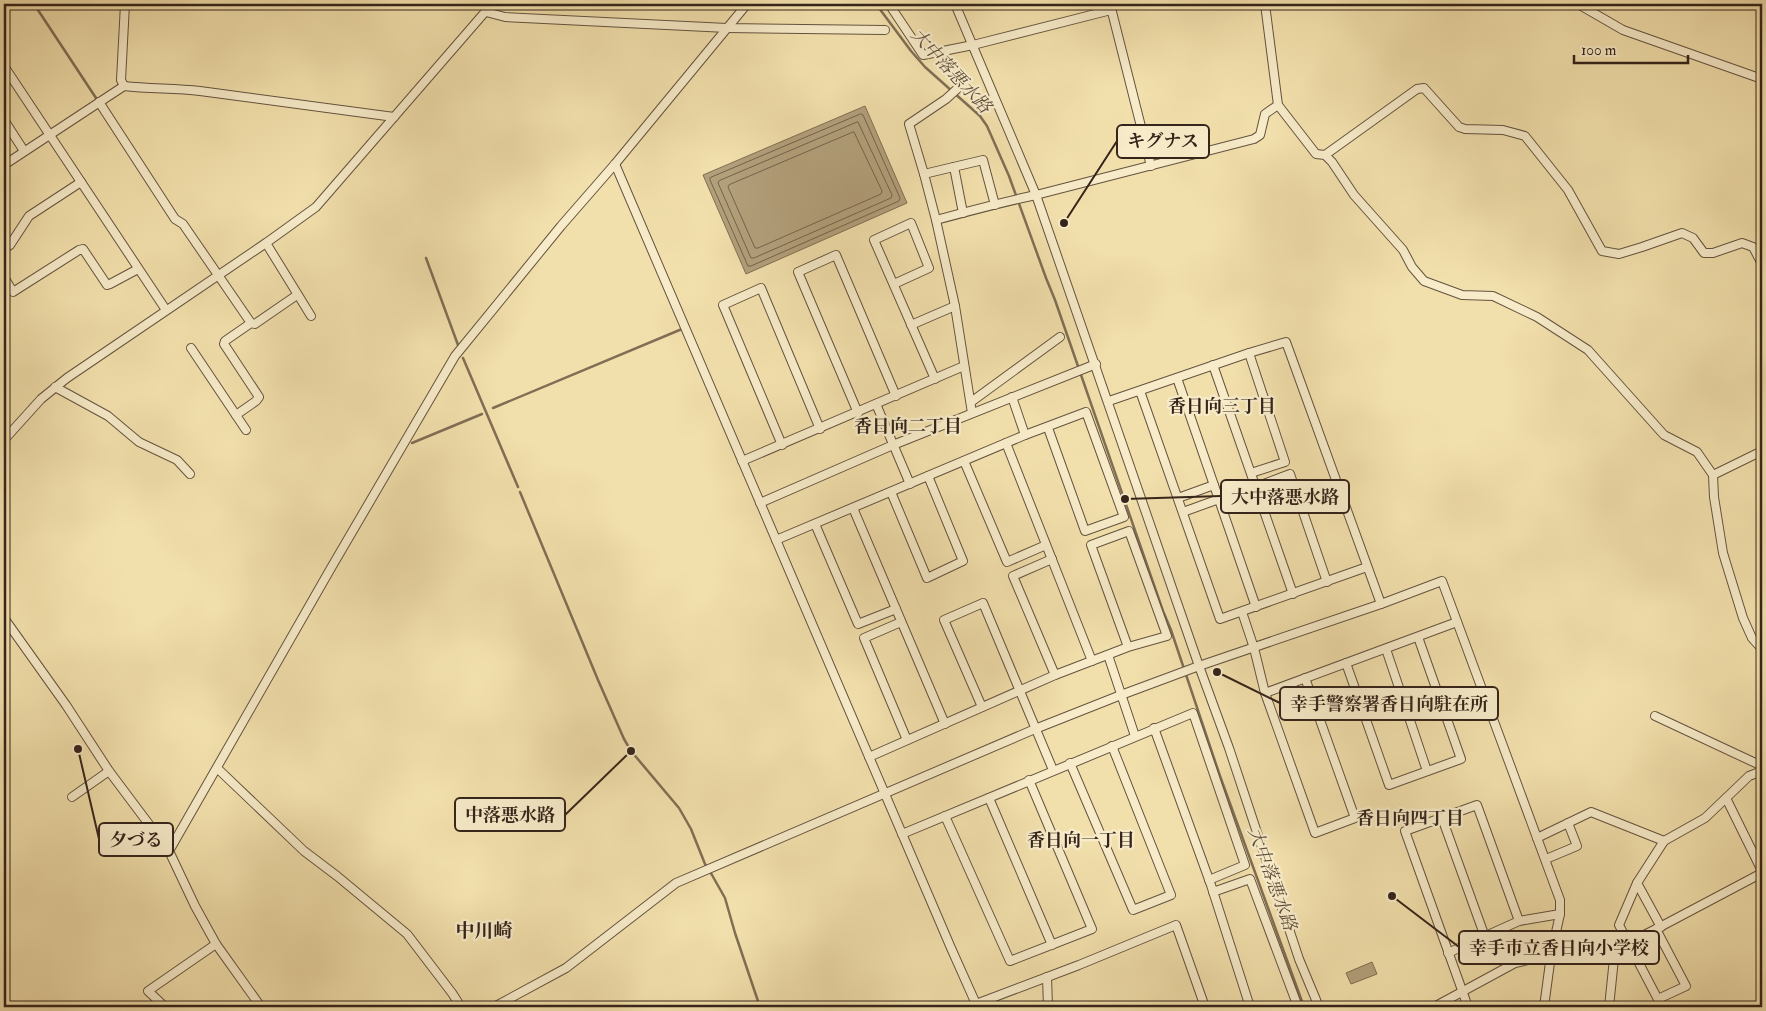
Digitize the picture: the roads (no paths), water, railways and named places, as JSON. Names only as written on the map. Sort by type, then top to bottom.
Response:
[{"type":"street","points":[[124,4],[121,80],[124,86]]},
{"type":"street","points":[[4,440],[40,399],[55,386],[316,207],[492,4]]},
{"type":"street","points":[[169,851],[455,356],[747,4]]},
{"type":"street","points":[[889,4],[923,55],[973,45],[1110,7],[1151,166]]},
{"type":"street","points":[[955,4],[1036,195],[1229,748],[1299,959],[1319,1007]]},
{"type":"street","points":[[1265,4],[1278,105],[1316,154],[1325,155],[1332,162],[1354,195],[1404,250],[1412,267],[1424,281],[1462,295],[1494,296],[1537,317],[1588,350],[1664,435],[1697,452],[1713,475],[1714,497],[1723,553],[1743,618],[1752,638],[1762,649]]},
{"type":"street","points":[[1578,4],[1623,30],[1762,79]]},
{"type":"street","points":[[486,12],[505,17],[727,28],[886,30]]},
{"type":"street","points":[[4,66],[166,310]]},
{"type":"street","points":[[4,165],[124,86],[142,88],[171,87],[394,117]]},
{"type":"street","points":[[957,88],[950,96],[909,124],[936,220],[955,306],[972,413]]},
{"type":"street","points":[[1325,155],[1417,89],[1424,88],[1459,127],[1465,129],[1503,130],[1525,136],[1568,190],[1602,251],[1619,254],[1682,233],[1693,238],[1704,252],[1713,253],[1742,243],[1753,247],[1762,264]]},
{"type":"street","points":[[99,102],[175,219],[183,224],[251,323]]},
{"type":"street","points":[[936,220],[1254,139],[1260,134],[1265,114],[1278,105]]},
{"type":"street","points":[[4,120],[24,151]]},
{"type":"street","points":[[924,174],[983,160],[995,205]]},
{"type":"street","points":[[615,164],[976,1004],[1176,925],[1202,1006]]},
{"type":"street","points":[[954,167],[963,213]]},
{"type":"street","points":[[4,249],[10,245],[29,216],[81,182]]},
{"type":"street","points":[[894,284],[929,268],[912,223],[874,240],[935,378]]},
{"type":"street","points":[[266,243],[311,316]]},
{"type":"street","points":[[4,278],[13,292],[83,249],[107,285],[138,269]]},
{"type":"street","points":[[858,412],[798,272],[828,258],[836,255],[896,396]]},
{"type":"street","points":[[782,445],[723,305],[761,288],[820,429]]},
{"type":"street","points":[[236,415],[259,397],[224,344],[225,341],[251,323],[255,324],[297,295]]},
{"type":"street","points":[[911,324],[955,306]]},
{"type":"street","points":[[971,402],[1060,337]]},
{"type":"street","points":[[1108,401],[1286,342],[1382,604]]},
{"type":"street","points":[[191,348],[246,430]]},
{"type":"street","points":[[1249,353],[1285,462],[1252,473]]},
{"type":"street","points":[[760,503],[893,445],[1096,364]]},
{"type":"street","points":[[1213,365],[1293,594]]},
{"type":"street","points":[[742,461],[964,366]]},
{"type":"street","points":[[1177,378],[1256,607]]},
{"type":"street","points":[[55,386],[108,416],[139,442],[177,460],[190,474]]},
{"type":"street","points":[[1140,391],[1220,619],[1367,567]]},
{"type":"street","points":[[1012,397],[1025,435]]},
{"type":"street","points":[[876,404],[910,484]]},
{"type":"street","points":[[776,540],[1025,435],[1048,428],[1086,412],[1124,517],[1086,531],[1048,428]]},
{"type":"street","points":[[1006,444],[1092,661]]},
{"type":"street","points":[[1713,475],[1762,451]]},
{"type":"street","points":[[964,461],[1007,562],[1046,545]]},
{"type":"street","points":[[1256,487],[1290,474],[1327,582]]},
{"type":"street","points":[[891,492],[926,578],[963,561],[928,476]]},
{"type":"street","points":[[1178,498],[1214,485]]},
{"type":"street","points":[[1183,512],[1219,499]]},
{"type":"street","points":[[853,508],[945,724]]},
{"type":"street","points":[[815,524],[858,624],[896,609]]},
{"type":"street","points":[[869,757],[1055,675],[1128,647],[1167,636],[1129,531],[1091,545],[1128,647]]},
{"type":"street","points":[[1052,559],[1013,576],[1055,675]]},
{"type":"street","points":[[494,1007],[566,968],[676,883],[1035,729],[1121,695],[1190,669],[1382,604],[1442,581],[1560,900],[1560,914],[1551,955],[1544,1007]]},
{"type":"street","points":[[982,707],[944,620],[983,603],[1053,770]]},
{"type":"street","points":[[1242,612],[1254,648],[1265,693],[1314,833],[1355,818],[1305,678]]},
{"type":"street","points":[[4,618],[66,705],[109,771],[169,851],[195,906],[216,944],[261,1007]]},
{"type":"street","points":[[901,622],[864,638],[907,740]]},
{"type":"street","points":[[1265,693],[1457,622]]},
{"type":"street","points":[[1346,663],[1390,785],[1461,759],[1418,637]]},
{"type":"street","points":[[1386,649],[1427,771]]},
{"type":"street","points":[[1108,655],[1135,736]]},
{"type":"street","points":[[902,834],[1193,713],[1245,865],[1209,880]]},
{"type":"street","points":[[1655,716],[1762,766]]},
{"type":"street","points":[[1154,728],[1209,880],[1250,1007]]},
{"type":"street","points":[[1070,763],[1133,910],[1171,895],[1112,746]]},
{"type":"street","points":[[217,768],[304,851],[407,934],[461,1007]]},
{"type":"street","points":[[72,797],[109,771]]},
{"type":"street","points":[[1662,1007],[1619,925],[1637,883],[1664,841],[1704,818],[1749,776],[1762,771]]},
{"type":"street","points":[[945,816],[1010,961],[1092,929],[1029,780]]},
{"type":"street","points":[[989,798],[1052,945]]},
{"type":"street","points":[[1434,1007],[1514,962],[1551,955],[1592,957],[1615,949],[1659,928],[1762,872],[1726,798]]},
{"type":"street","points":[[1468,1007],[1405,831],[1477,805],[1519,921]]},
{"type":"street","points":[[1537,838],[1591,812],[1664,841]]},
{"type":"street","points":[[1442,818],[1485,936]]},
{"type":"street","points":[[1546,859],[1577,846],[1568,822]]},
{"type":"street","points":[[1213,892],[1250,879],[1298,1007]]},
{"type":"street","points":[[1637,883],[1686,986],[1658,1000]]},
{"type":"street","points":[[1448,953],[1519,921],[1560,914]]},
{"type":"street","points":[[164,1007],[148,991],[216,944]]},
{"type":"street","points":[[1609,1007],[1615,949]]},
{"type":"street","points":[[1047,977],[1048,1007]]},
{"type":"water","points":[[865,106],[907,203],[746,274],[703,175]]},
{"type":"water","points":[[1372,962],[1377,974],[1351,984],[1346,973]]},
{"type":"waterway","points":[[34,4],[96,98]]},
{"type":"waterway","name":"大中落悪水路","points":[[876,4],[925,67],[980,116],[987,126],[1009,176],[1055,300],[1171,630],[1220,776],[1304,1007]]},
{"type":"waterway","points":[[426,258],[458,345]]},
{"type":"waterway","points":[[493,408],[682,329]]},
{"type":"waterway","points":[[463,358],[518,487]]},
{"type":"waterway","points":[[412,443],[482,414]]},
{"type":"waterway","points":[[520,492],[624,739],[631,751],[679,808],[691,829],[705,864],[725,898],[760,1007]]},
{"type":"place","name":"キグナス","points":[[1064,223]]},
{"type":"place","name":"大中落悪水路","points":[[1125,499]]},
{"type":"place","name":"幸手警察署香日向駐在所","points":[[1217,672]]},
{"type":"place","name":"夕づる","points":[[78,749]]},
{"type":"place","name":"中落悪水路","points":[[631,751]]},
{"type":"place","name":"幸手市立香日向小学校","points":[[1392,896]]},
{"type":"district","name":"香日向三丁目","points":[[1222,406]]},
{"type":"district","name":"香日向二丁目","points":[[908,426]]},
{"type":"district","name":"香日向四丁目","points":[[1410,818]]},
{"type":"district","name":"香日向一丁目","points":[[1081,840]]},
{"type":"district","name":"中川崎","points":[[484,931]]}]
